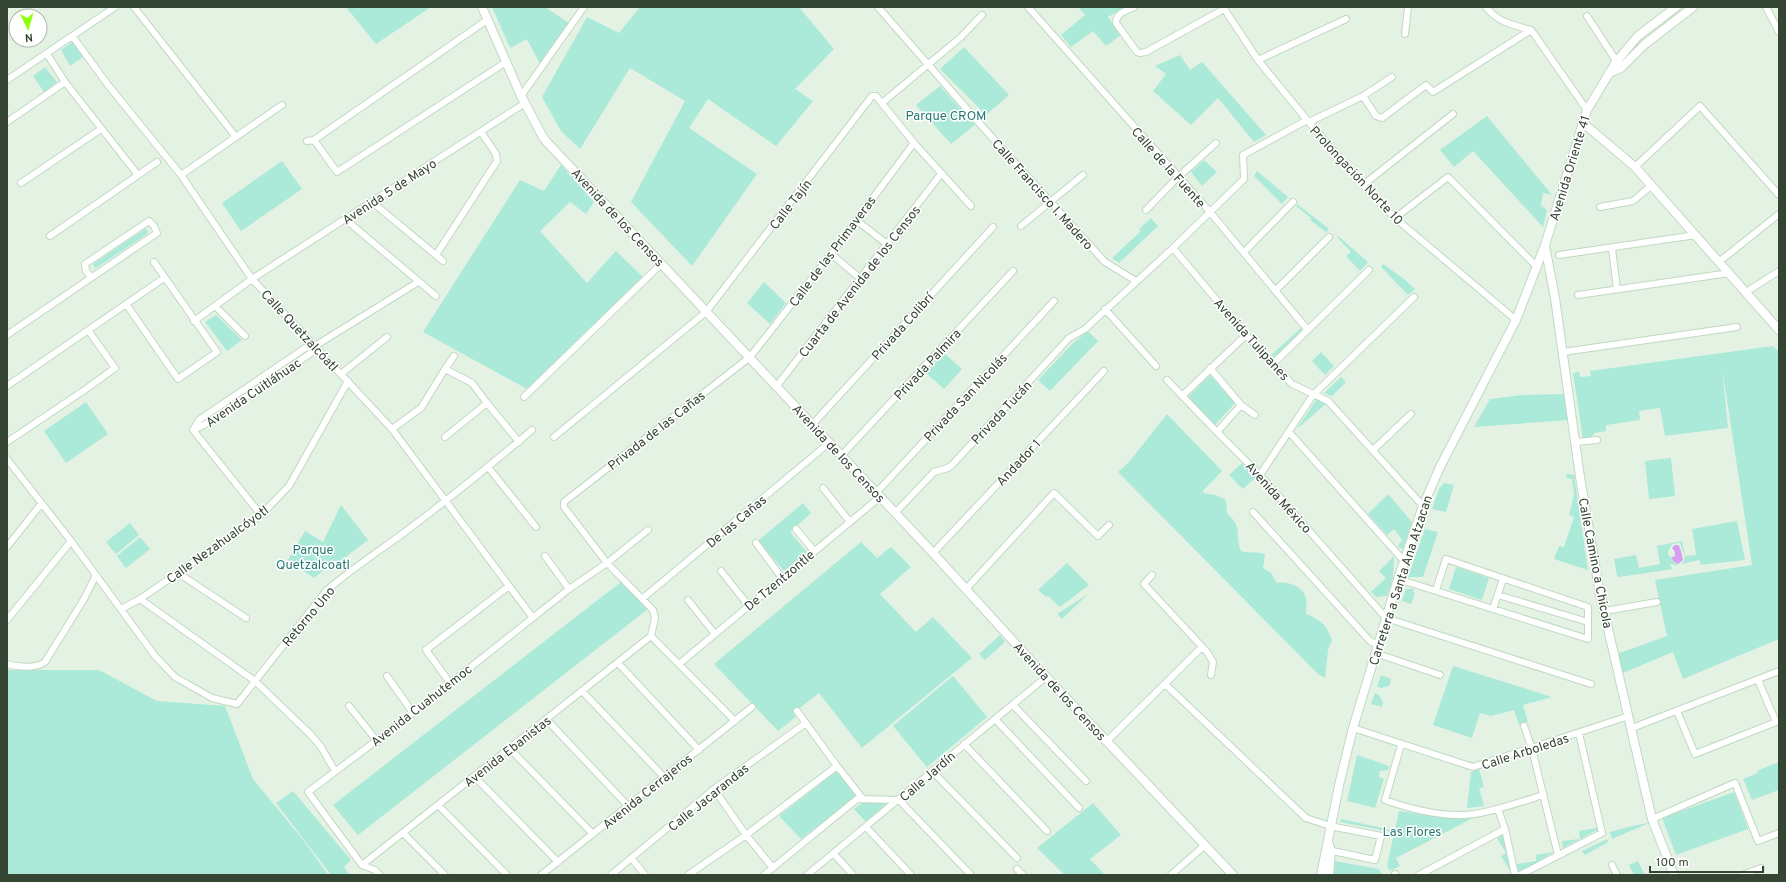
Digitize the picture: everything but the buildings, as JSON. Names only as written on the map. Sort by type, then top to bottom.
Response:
[{"type":"street","points":[[7,80],[115,7]]},
{"type":"street","points":[[134,7],[236,137]]},
{"type":"street","name":"Avenida de los Censos","points":[[482,7],[523,100],[544,138],[706,312],[750,357],[776,387],[966,589],[1046,677],[1233,875]]},
{"type":"street","points":[[523,100],[584,7]]},
{"type":"street","name":"Calle Francisco I. Madero","points":[[878,7],[929,63],[980,124],[1105,262],[1136,281]]},
{"type":"street","name":"Calle de la Fuente","points":[[1028,7],[1210,212],[1307,330]]},
{"type":"street","points":[[1134,7],[1118,15],[1116,18],[1116,23],[1137,52],[1140,53],[1146,52],[1223,8]]},
{"type":"street","points":[[1405,34],[1408,7]]},
{"type":"street","points":[[1486,7],[1498,20],[1531,30],[1587,110]]},
{"type":"street","name":"Avenida Oriente 41","points":[[1618,65],[1638,36],[1676,7]]},
{"type":"street","name":"Avenida Oriente 41","points":[[1537,267],[1582,122],[1587,110],[1609,73],[1694,7]]},
{"type":"street","points":[[1766,7],[1779,32]]},
{"type":"street","name":"Prolongación Norte 10","points":[[1223,8],[1258,60],[1363,185],[1395,218],[1516,320]]},
{"type":"street","points":[[971,206],[914,143],[882,103],[961,37],[982,15]]},
{"type":"street","points":[[1587,16],[1618,65]]},
{"type":"street","points":[[1258,60],[1346,18]]},
{"type":"street","points":[[307,141],[314,140],[487,20]]},
{"type":"street","points":[[1363,96],[1376,116],[1382,118],[1426,85],[1433,92],[1531,30]]},
{"type":"street","name":"Calle Quetzalcóatl","points":[[72,37],[108,85],[181,175],[252,279],[392,429],[533,618]]},
{"type":"street","points":[[46,54],[65,82],[138,176]]},
{"type":"street","points":[[314,140],[337,172],[506,62]]},
{"type":"street","points":[[1308,121],[1363,96],[1392,77]]},
{"type":"street","points":[[7,122],[65,82]]},
{"type":"street","name":"Calle Tajín","points":[[554,436],[706,312],[874,96],[882,103]]},
{"type":"street","name":"Avenida 5 de Mayo","points":[[252,279],[481,132],[523,100]]},
{"type":"street","points":[[181,175],[282,105]]},
{"type":"street","points":[[1635,167],[1700,106],[1779,195]]},
{"type":"street","points":[[1363,185],[1453,114]]},
{"type":"street","name":"Privada Tucán","points":[[895,513],[934,472],[948,468],[952,465],[1069,338],[1085,329],[1173,248],[1244,179],[1243,155],[1308,121]]},
{"type":"street","points":[[1582,122],[1635,167],[1778,328]]},
{"type":"street","points":[[21,183],[101,129]]},
{"type":"street","points":[[436,256],[497,161],[496,154],[481,132]]},
{"type":"street","name":"Calle de las Primaveras","points":[[750,357],[831,254],[914,143]]},
{"type":"street","points":[[1146,210],[1178,177],[1216,143]]},
{"type":"street","points":[[50,236],[158,162]]},
{"type":"street","name":"Cuarta de Avenida de los Censos","points":[[776,387],[941,174]]},
{"type":"street","points":[[1021,226],[1082,175]]},
{"type":"street","points":[[1395,218],[1448,178],[1537,267]]},
{"type":"street","points":[[1600,207],[1633,201],[1652,185]]},
{"type":"street","points":[[372,202],[443,261]]},
{"type":"street","points":[[1244,252],[1293,202]]},
{"type":"street","points":[[1720,261],[1779,214]]},
{"type":"street","points":[[345,219],[436,296]]},
{"type":"street","points":[[856,220],[887,244]]},
{"type":"street","points":[[7,335],[157,233],[156,227],[149,221],[85,264],[86,271],[91,277]]},
{"type":"street","name":"Privada Colibrí","points":[[812,425],[993,227]]},
{"type":"street","points":[[1559,255],[1696,235]]},
{"type":"street","points":[[1276,291],[1329,237]]},
{"type":"street","name":"Calle Camino a Chicola","points":[[1545,245],[1563,352],[1592,545],[1605,611],[1652,819],[1674,875]]},
{"type":"street","name":"Avenida Tulipanes","points":[[1173,248],[1246,335],[1292,384],[1328,401],[1423,506]]},
{"type":"street","points":[[1612,248],[1617,289]]},
{"type":"street","points":[[831,254],[861,278]]},
{"type":"street","points":[[126,304],[178,379],[217,352],[154,262]]},
{"type":"street","points":[[524,397],[661,264]]},
{"type":"street","name":"Carretera a Santa Ana Atzacan","points":[[1329,875],[1328,842],[1330,826],[1352,728],[1404,561],[1423,506],[1440,467],[1516,320],[1537,267]]},
{"type":"street","points":[[1273,364],[1369,270]]},
{"type":"street","name":"Privada Palmira","points":[[841,456],[1013,271]]},
{"type":"street","points":[[1746,292],[1779,271]]},
{"type":"street","points":[[1578,294],[1730,273]]},
{"type":"street","points":[[7,386],[164,278]]},
{"type":"street","points":[[194,321],[216,307],[252,279]]},
{"type":"street","name":"Avenida Cuitláhuac","points":[[261,515],[193,430],[199,420],[305,348],[315,346],[418,282]]},
{"type":"street","points":[[1260,475],[1313,395],[1414,297]]},
{"type":"street","name":"Privada San Nicolás","points":[[878,495],[1054,301]]},
{"type":"street","points":[[216,307],[245,336]]},
{"type":"street","points":[[1105,309],[1156,366]]},
{"type":"street","points":[[1563,352],[1737,327]]},
{"type":"street","points":[[7,442],[86,390],[115,368],[88,330]]},
{"type":"street","points":[[1182,396],[1246,335]]},
{"type":"street","points":[[341,374],[387,337]]},
{"type":"street","points":[[392,429],[421,408],[454,356]]},
{"type":"street","name":"Privada de las Cañas","points":[[607,563],[563,504],[564,502],[750,357]]},
{"type":"street","points":[[1210,368],[1241,405],[1255,415]]},
{"type":"street","points":[[445,369],[472,383],[519,442]]},
{"type":"street","name":"Andador 1","points":[[932,553],[1104,371]]},
{"type":"street","name":"Avenida México","points":[[1167,380],[1260,475],[1386,618]]},
{"type":"street","name":"Calle Nezahualcóyotl","points":[[121,609],[140,599],[261,515],[289,486],[348,381]]},
{"type":"street","points":[[445,437],[487,403]]},
{"type":"street","points":[[1217,432],[1241,405]]},
{"type":"street","points":[[1373,450],[1411,414]]},
{"type":"street","name":"Retorno Uno","points":[[121,609],[155,656],[175,677],[212,698],[237,704],[326,591],[410,528],[488,467],[532,430]]},
{"type":"street","points":[[1289,432],[1404,561]]},
{"type":"street","points":[[1576,442],[1597,440]]},
{"type":"street","name":"De las Cañas","points":[[644,598],[829,443]]},
{"type":"street","points":[[7,459],[71,541],[121,609]]},
{"type":"street","points":[[488,467],[536,527]]},
{"type":"street","points":[[823,488],[850,522]]},
{"type":"street","points":[[966,589],[1054,492],[1098,536],[1109,525]]},
{"type":"street","name":"De Tzentzontle","points":[[679,664],[748,605],[850,522],[878,495]]},
{"type":"street","points":[[7,547],[41,504]]},
{"type":"street","points":[[1253,512],[1376,649],[1440,675]]},
{"type":"street","points":[[796,529],[814,551]]},
{"type":"street","name":"Avenida Cuahutemoc","points":[[362,865],[308,792],[413,713],[450,682],[569,589],[607,563],[648,530]]},
{"type":"street","points":[[7,620],[71,541]]},
{"type":"street","points":[[756,543],[782,578]]},
{"type":"street","points":[[545,556],[569,589]]},
{"type":"street","points":[[1398,579],[1588,639],[1588,607],[1446,560],[1436,590]]},
{"type":"street","points":[[607,563],[644,598],[653,610],[655,618],[651,636],[735,721]]},
{"type":"street","points":[[721,571],[748,605]]},
{"type":"street","points":[[178,573],[246,618]]},
{"type":"street","points":[[7,664],[34,666],[41,665],[45,662],[84,599],[96,575]]},
{"type":"street","points":[[1152,575],[1144,584],[1202,647],[1212,662],[1211,675]]},
{"type":"street","points":[[1493,609],[1503,579]]},
{"type":"street","points":[[450,682],[426,650],[509,586]]},
{"type":"street","points":[[1498,595],[1588,622]]},
{"type":"street","points":[[140,599],[255,681],[311,735],[321,747],[336,771]]},
{"type":"street","points":[[688,600],[715,634]]},
{"type":"street","points":[[1605,611],[1657,602]]},
{"type":"street","points":[[1386,618],[1591,684]]},
{"type":"street","name":"Avenida Ebanistas","points":[[362,865],[547,720],[651,636]]},
{"type":"street","points":[[1107,741],[1202,647]]},
{"type":"street","points":[[618,663],[699,750]]},
{"type":"street","points":[[1632,728],[1779,671]]},
{"type":"street","points":[[387,676],[413,713]]},
{"type":"street","name":"Calle Jardín","points":[[807,875],[1046,677]]},
{"type":"street","points":[[1676,711],[1695,754],[1776,722],[1758,680]]},
{"type":"street","points":[[1165,684],[1306,818],[1330,826],[1381,836],[1375,860],[1328,850]]},
{"type":"street","points":[[582,691],[664,777]]},
{"type":"street","points":[[1013,705],[1086,781]]},
{"type":"street","points":[[350,706],[376,741]]},
{"type":"street","name":"Avenida Cerrajeros","points":[[541,875],[752,707]]},
{"type":"street","points":[[797,711],[863,799]]},
{"type":"street","name":"Calle Arboledas","points":[[1352,728],[1473,767],[1532,749],[1629,716]]},
{"type":"street","points":[[995,719],[1079,808]]},
{"type":"street","points":[[547,720],[628,806]]},
{"type":"street","name":"Calle Jacarandas","points":[[611,875],[714,789],[806,723]]},
{"type":"street","points":[[1524,726],[1532,749],[1558,855]]},
{"type":"street","points":[[1520,875],[1602,833],[1578,733]]},
{"type":"street","points":[[964,744],[1047,831]]},
{"type":"street","points":[[1401,745],[1385,800],[1403,806],[1440,813],[1475,814],[1498,809],[1544,795]]},
{"type":"street","points":[[510,749],[593,834]]},
{"type":"street","points":[[688,875],[746,835],[837,766]]},
{"type":"street","points":[[932,771],[1016,858]]},
{"type":"street","points":[[474,776],[558,862]]},
{"type":"street","points":[[1652,819],[1735,783],[1758,841],[1779,833]]},
{"type":"street","points":[[714,789],[746,835],[773,868]]},
{"type":"street","points":[[764,875],[857,800],[863,799],[899,800],[971,875]]},
{"type":"street","points":[[438,805],[507,875]]},
{"type":"street","points":[[1498,809],[1505,830],[1515,875]]},
{"type":"street","points":[[866,827],[912,875]]},
{"type":"street","points":[[1419,875],[1505,830]]},
{"type":"street","points":[[403,833],[445,875]]},
{"type":"street","points":[[1176,874],[1205,845]]},
{"type":"street","name":"Carretera a Santa Ana Atzacan","points":[[1321,875],[1328,850]]},
{"type":"street","points":[[834,854],[853,875]]},
{"type":"street","points":[[632,859],[644,875]]},
{"type":"street","points":[[362,865],[375,870],[380,875]]},
{"type":"street","points":[[1612,865],[1617,875]]},
{"type":"street","points":[[1017,868],[1023,875]]},
{"type":"street","points":[[1742,875],[1761,868]]},
{"type":"green space","points":[[346,7],[431,7],[376,44]]},
{"type":"green space","points":[[492,7],[545,7],[569,23],[540,64],[527,39],[510,48]]},
{"type":"green space","points":[[640,7],[799,7],[834,49],[795,89],[813,101],[776,146],[708,99],[689,128],[757,174],[692,266],[631,202],[685,101],[630,68],[580,149],[561,131],[542,97],[587,17],[619,33]]},
{"type":"green space","points":[[1078,7],[1121,7],[1122,9],[1108,17],[1121,35],[1106,46],[1093,31],[1071,47],[1061,35],[1085,15]]},
{"type":"green space","points":[[75,40],[86,55],[70,66],[61,50]]},
{"type":"green space","points":[[964,47],[1009,95],[986,115],[940,69]]},
{"type":"green space","points":[[1180,55],[1190,70],[1202,62],[1266,135],[1254,142],[1218,98],[1191,125],[1153,91],[1166,74],[1155,66]]},
{"type":"green space","points":[[45,67],[57,82],[44,92],[33,76]]},
{"type":"green space","name":"Parque CROM","points":[[940,86],[975,125],[951,144],[916,105]]},
{"type":"green space","points":[[1487,116],[1552,195],[1543,193],[1541,205],[1547,210],[1543,227],[1473,151],[1454,167],[1440,150]]},
{"type":"green space","points":[[1204,160],[1217,172],[1202,186],[1191,172]]},
{"type":"green space","points":[[282,161],[302,189],[241,231],[222,203]]},
{"type":"green space","points":[[561,165],[594,202],[586,214],[570,202],[540,231],[587,283],[616,251],[643,277],[527,389],[423,332],[520,180],[544,191]]},
{"type":"green space","points":[[1257,171],[1288,197],[1282,204],[1254,176]]},
{"type":"green space","points":[[1297,204],[1329,229],[1326,232],[1310,220],[1311,218],[1296,206]]},
{"type":"green space","points":[[1151,218],[1158,226],[1119,263],[1112,258],[1141,231],[1139,229]]},
{"type":"green space","points":[[145,229],[148,231],[147,234],[96,268],[94,267],[93,264]]},
{"type":"green space","points":[[1338,236],[1368,262],[1360,271],[1346,256],[1351,252],[1337,237]]},
{"type":"green space","points":[[1383,264],[1415,289],[1408,295],[1381,267]]},
{"type":"green space","points":[[764,282],[786,303],[770,324],[747,303]]},
{"type":"green space","points":[[216,315],[242,340],[227,351],[205,322]]},
{"type":"green space","points":[[1301,328],[1302,330],[1274,357],[1271,355]]},
{"type":"green space","points":[[1088,331],[1098,341],[1050,391],[1038,380],[1073,343]]},
{"type":"green space","points":[[1773,346],[1779,352],[1779,639],[1683,679],[1673,652],[1623,673],[1617,654],[1667,636],[1655,580],[1752,565],[1722,367],[1728,428],[1665,436],[1660,408],[1639,411],[1640,420],[1606,425],[1606,431],[1595,433],[1590,438],[1583,439],[1573,373],[1579,372],[1580,377],[1591,376],[1590,371]]},
{"type":"green space","points":[[1321,352],[1334,366],[1325,375],[1312,361]]},
{"type":"green space","points":[[944,353],[962,369],[944,389],[926,373]]},
{"type":"green space","points":[[1210,375],[1235,403],[1215,425],[1187,398]]},
{"type":"green space","points":[[1341,377],[1346,382],[1332,396],[1324,393]]},
{"type":"green space","points":[[1564,394],[1569,420],[1474,427],[1490,399],[1522,395]]},
{"type":"green space","points":[[1317,399],[1327,403],[1298,428],[1298,427]]},
{"type":"green space","points":[[86,402],[108,434],[66,463],[44,431]]},
{"type":"green space","points":[[1167,414],[1222,471],[1203,491],[1203,493],[1216,495],[1226,500],[1227,513],[1237,528],[1241,551],[1265,554],[1263,568],[1271,573],[1277,583],[1294,585],[1302,590],[1306,598],[1306,614],[1316,618],[1328,630],[1332,640],[1328,650],[1325,678],[1318,674],[1118,472],[1129,462]]},
{"type":"green space","points":[[1671,458],[1675,496],[1649,499],[1645,461]]},
{"type":"green space","points":[[1242,463],[1256,477],[1243,489],[1229,475]]},
{"type":"green space","points":[[1567,474],[1574,475],[1588,570],[1554,559],[1559,546],[1564,547],[1574,517],[1569,515],[1574,495],[1572,479],[1566,478]]},
{"type":"green space","points":[[1444,483],[1454,485],[1446,512],[1432,509],[1439,489]]},
{"type":"green space","points":[[1388,494],[1412,522],[1403,549],[1398,547],[1402,540],[1394,529],[1387,535],[1368,514]]},
{"type":"green space","points":[[803,503],[811,513],[790,532],[807,552],[784,571],[758,541]]},
{"type":"green space","name":"Parque Quetzalcoatl","points":[[341,505],[368,540],[339,562],[336,560],[314,578],[288,560],[305,531],[323,542]]},
{"type":"green space","points":[[1737,521],[1745,560],[1701,565],[1699,560],[1682,564],[1685,558],[1680,543],[1672,544],[1668,552],[1669,556],[1672,557],[1673,561],[1677,564],[1677,566],[1670,565],[1673,569],[1619,577],[1617,576],[1614,559],[1636,555],[1639,568],[1660,564],[1657,546],[1682,541],[1685,556],[1696,555],[1692,529]]},
{"type":"green space","points":[[130,523],[139,535],[116,554],[106,542]]},
{"type":"green space","points":[[1425,529],[1438,532],[1423,577],[1408,577]]},
{"type":"green space","points":[[140,537],[150,549],[126,568],[117,556]]},
{"type":"green space","points":[[861,542],[877,558],[891,547],[911,567],[880,594],[916,632],[933,617],[972,658],[862,748],[819,693],[793,713],[796,717],[778,731],[714,664]]},
{"type":"green space","points":[[1394,556],[1393,578],[1387,596],[1376,597],[1371,592],[1386,578],[1379,571]]},
{"type":"green space","points":[[1067,563],[1089,585],[1060,607],[1048,596],[1046,597],[1038,590]]},
{"type":"green space","points":[[1456,567],[1489,578],[1482,600],[1449,589]]},
{"type":"green space","points":[[621,582],[648,609],[358,835],[333,805]]},
{"type":"green space","points":[[1406,589],[1414,589],[1413,592],[1415,593],[1411,604],[1402,601]]},
{"type":"green space","points":[[1088,594],[1062,619],[1057,614]]},
{"type":"green space","points":[[1000,635],[1005,642],[985,660],[979,654]]},
{"type":"green space","points":[[1453,666],[1552,697],[1523,705],[1528,722],[1519,725],[1514,710],[1491,716],[1480,713],[1472,738],[1433,725]]},
{"type":"green space","points":[[7,670],[99,670],[157,701],[225,706],[253,779],[304,841],[328,875],[7,875]]},
{"type":"green space","points":[[1381,675],[1391,679],[1389,686],[1381,688],[1377,687]]},
{"type":"green space","points":[[953,676],[987,717],[927,767],[893,726]]},
{"type":"green space","points":[[1375,693],[1379,695],[1383,702],[1382,707],[1371,704]]},
{"type":"green space","points":[[1357,755],[1389,766],[1388,770],[1380,771],[1379,777],[1384,779],[1375,808],[1347,801]]},
{"type":"green space","points":[[1779,762],[1779,790],[1752,800],[1743,779],[1758,773],[1757,771]]},
{"type":"green space","points":[[1479,769],[1484,787],[1479,788],[1484,806],[1467,808],[1471,772]]},
{"type":"green space","points":[[837,771],[858,795],[801,839],[779,816]]},
{"type":"green space","points":[[293,791],[351,860],[344,867],[350,875],[331,875],[276,803]]},
{"type":"green space","points":[[1734,792],[1748,829],[1676,855],[1662,818]]},
{"type":"green space","points":[[888,802],[866,822],[854,809],[862,803]]},
{"type":"green space","points":[[1093,803],[1121,835],[1090,859],[1105,875],[1065,875],[1037,848]]},
{"type":"green space","name":"Las Flores","points":[[1399,811],[1439,817],[1473,818],[1396,858],[1400,866],[1390,871],[1387,866]]},
{"type":"green space","points":[[1341,819],[1392,830],[1391,832],[1340,822]]},
{"type":"green space","points":[[1649,823],[1612,839],[1610,832]]},
{"type":"green space","points":[[1597,828],[1597,830],[1580,839],[1579,831]]},
{"type":"green space","points":[[1505,833],[1511,872],[1501,856],[1506,853],[1497,838]]},
{"type":"green space","points":[[1580,839],[1563,848],[1562,841]]},
{"type":"green space","points":[[1607,839],[1608,842],[1585,855],[1582,851]]},
{"type":"green space","points":[[1554,852],[1519,873],[1517,864],[1536,861],[1536,855]]},
{"type":"green space","points":[[1335,861],[1379,869],[1382,875],[1334,875]]},
{"type":"green space","points":[[1638,861],[1645,875],[1634,875],[1629,865]]},
{"type":"shaded area","points":[[1675,545],[1679,546],[1683,560],[1678,564],[1673,561],[1672,557],[1675,556],[1675,552],[1672,548]]}]
